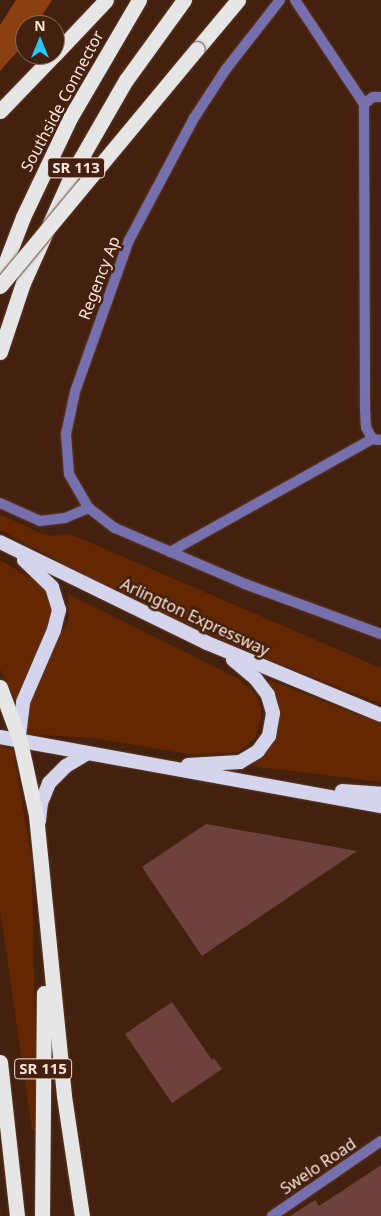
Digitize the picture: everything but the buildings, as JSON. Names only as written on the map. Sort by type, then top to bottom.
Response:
[{"type":"highway","points":[[65,43],[106,0]]},
{"type":"highway","name":"Southside Connector","points":[[0,277],[23,217],[62,134],[139,0]]},
{"type":"highway","name":"SR 113","points":[[0,352],[23,283],[74,172],[126,80],[184,0]]},
{"type":"highway","points":[[0,286],[238,0]]},
{"type":"highway","points":[[0,111],[44,65]]},
{"type":"highway","points":[[0,542],[42,575],[52,586],[58,604],[54,630],[23,702],[20,741]]},
{"type":"highway","name":"Arlington Expressway","points":[[0,542],[207,643],[381,714]]},
{"type":"highway","points":[[130,761],[233,763],[252,755],[266,741],[273,713],[264,690],[240,666],[207,643]]},
{"type":"highway","name":"SR 115","points":[[0,687],[20,741],[38,834],[45,921],[42,1216]]},
{"type":"highway","points":[[0,737],[381,806]]},
{"type":"highway","points":[[38,834],[40,810],[46,789],[66,766],[86,754]]},
{"type":"highway","points":[[259,784],[381,794]]},
{"type":"highway","points":[[45,921],[64,1096],[82,1216]]},
{"type":"highway","points":[[0,1062],[17,1216]]},
{"type":"street","name":"Regency Ap","points":[[280,0],[226,68],[194,118],[120,260],[82,370],[66,434],[70,474],[90,508],[115,528],[245,584],[381,634]]},
{"type":"street","points":[[170,552],[377,440],[366,427],[365,409],[364,104],[294,0]]},
{"type":"street","points":[[364,104],[373,97],[381,97]]},
{"type":"street","points":[[0,503],[40,521],[65,518],[90,508]]},
{"type":"street","name":"Swelo Road","points":[[272,1216],[381,1141]]},
{"type":"shaded area","points":[[16,0],[52,0],[42,15],[15,15],[15,54],[0,71],[0,25]]},
{"type":"shaded area","points":[[0,514],[40,533],[53,536],[70,534],[381,668],[381,704],[235,646],[125,596],[0,530]]},
{"type":"shaded area","points":[[0,560],[41,584],[52,598],[52,618],[18,698],[15,699],[0,669]]},
{"type":"shaded area","points":[[68,594],[241,680],[256,695],[261,707],[261,718],[255,738],[239,752],[194,755],[93,738],[28,734],[25,714],[53,644],[69,622]]},
{"type":"shaded area","points":[[270,680],[381,724],[381,782],[251,766],[268,750],[278,730],[279,704],[268,682]]},
{"type":"shaded area","points":[[0,746],[13,750],[32,861],[37,1131],[32,1130],[0,909]]}]
